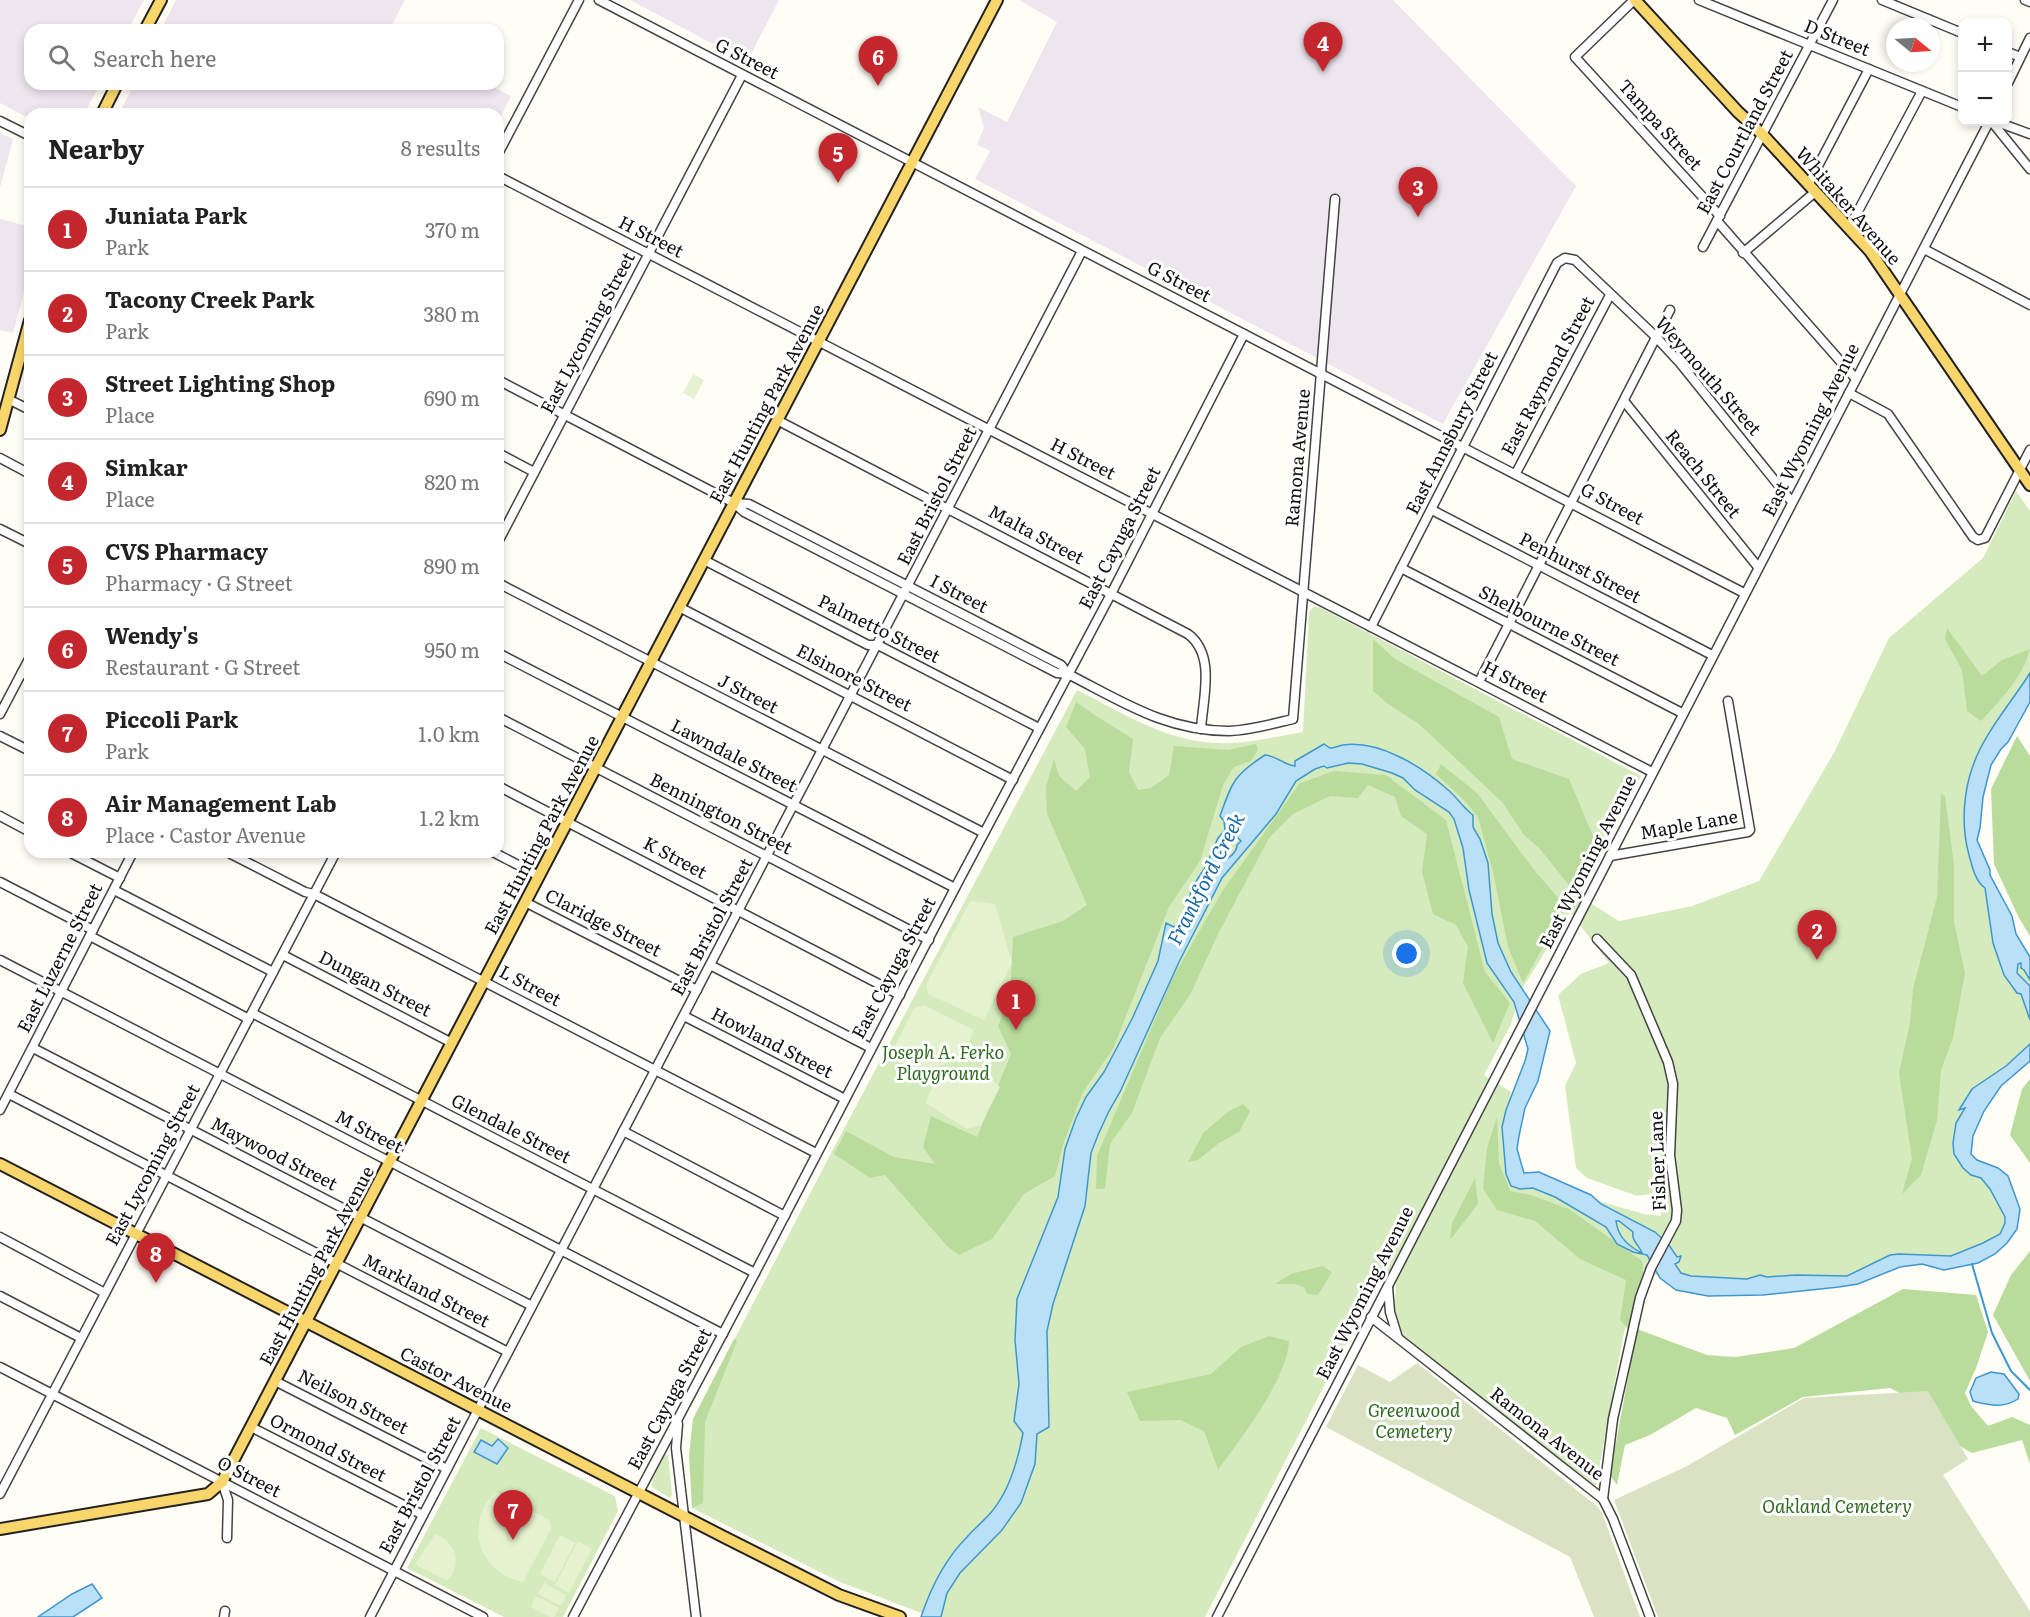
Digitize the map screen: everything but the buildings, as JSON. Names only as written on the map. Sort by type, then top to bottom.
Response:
[{"type":"main road","points":[[148,24],[161,0]]},
{"type":"main road","name":"East Hunting Park Avenue","points":[[222,1482],[997,0]]},
{"type":"main road","name":"Whitaker Avenue","points":[[1634,0],[1870,251],[2030,485]]},
{"type":"main road","points":[[105,108],[114,90]]},
{"type":"main road","points":[[0,430],[24,351]]},
{"type":"main road","name":"Castor Avenue","points":[[0,1164],[684,1517],[839,1595],[900,1617]]},
{"type":"main road","points":[[0,1529],[208,1494],[222,1482]]},
{"type":"street","points":[[504,143],[579,0]]},
{"type":"street","name":"G Street","points":[[599,0],[1082,251],[1572,501],[1744,593]]},
{"type":"street","name":"Tampa Street","points":[[1634,0],[1575,57],[1718,218],[1743,252],[1856,379]]},
{"type":"street","name":"D Street","points":[[1699,0],[1958,105]]},
{"type":"street","name":"East Courtland Street","points":[[1703,247],[1833,0]]},
{"type":"street","points":[[1882,0],[1958,31]]},
{"type":"street","points":[[2025,0],[2030,2]]},
{"type":"street","points":[[2012,73],[2030,38]]},
{"type":"street","points":[[2012,54],[2020,57]]},
{"type":"street","points":[[1743,252],[1811,189],[1869,69]]},
{"type":"street","name":"East Lycoming Street","points":[[504,530],[742,75]]},
{"type":"street","points":[[1849,228],[1922,91]]},
{"type":"street","points":[[0,121],[24,133]]},
{"type":"street","name":"East Wyoming Avenue","points":[[1217,1617],[1744,593],[1991,126]]},
{"type":"street","points":[[1996,126],[2030,169]]},
{"type":"street","points":[[2005,126],[2030,134]]},
{"type":"street","name":"H Street","points":[[504,179],[1652,772]]},
{"type":"street","name":"Ramona Avenue","points":[[1293,719],[1335,199]]},
{"type":"street","points":[[1924,249],[2030,305]]},
{"type":"street","name":"East Bristol Street","points":[[370,1617],[1082,251]]},
{"type":"street","name":"Weymouth Street","points":[[1565,258],[1575,260],[1680,363],[1792,502]]},
{"type":"street","name":"East Annsbury Street","points":[[1371,627],[1557,263],[1565,258]]},
{"type":"street","name":"East Raymond Street","points":[[1516,473],[1610,295]]},
{"type":"street","points":[[1479,682],[1670,310]]},
{"type":"street","name":"East Cayuga Street","points":[[573,1617],[1111,594],[1244,334]]},
{"type":"street","name":"I Street","points":[[504,383],[734,503],[749,504],[906,590],[1061,665],[1068,674],[1151,717],[1180,726],[1231,731],[1293,719]]},
{"type":"street","points":[[1849,393],[1888,414],[1973,537],[1982,540],[2030,450]]},
{"type":"street","points":[[8,399],[24,407]]},
{"type":"street","name":"Reach Street","points":[[1624,401],[1758,567]]},
{"type":"street","name":"Malta Street","points":[[777,420],[1188,634],[1197,641],[1205,659],[1201,729]]},
{"type":"street","points":[[504,456],[534,472]]},
{"type":"street","points":[[0,458],[24,471]]},
{"type":"street","name":"Penhurst Street","points":[[1432,510],[1712,655]]},
{"type":"street","points":[[0,529],[24,541]]},
{"type":"street","name":"Palmetto Street","points":[[704,560],[868,645],[878,645],[1039,728]]},
{"type":"street","name":"Shelbourne Street","points":[[1401,568],[1682,713]]},
{"type":"street","name":"J Street","points":[[504,586],[984,832]]},
{"type":"street","name":"Elsinore Street","points":[[680,607],[1013,780]]},
{"type":"street","name":"Lawndale Street","points":[[504,656],[955,888]]},
{"type":"street","points":[[0,714],[24,678]]},
{"type":"street","name":"Maple Lane","points":[[1610,856],[1750,830],[1728,701]]},
{"type":"street","name":"Bennington Street","points":[[504,720],[929,940]]},
{"type":"street","points":[[0,736],[24,748]]},
{"type":"street","name":"K Street","points":[[504,789],[900,995]]},
{"type":"street","points":[[0,816],[24,829]]},
{"type":"street","points":[[81,858],[120,878]]},
{"type":"street","name":"East Luzerne Street","points":[[0,1110],[131,858]]},
{"type":"street","name":"L Street","points":[[239,858],[484,980],[816,1154]]},
{"type":"street","name":"East Lycoming Street","points":[[0,1494],[333,858]]},
{"type":"street","name":"Claridge Street","points":[[504,858],[539,876]]},
{"type":"street","name":"Glendale Street","points":[[0,882],[91,933],[250,1016],[421,1101],[755,1274]]},
{"type":"street","points":[[114,890],[273,972]]},
{"type":"street","name":"Claridge Street","points":[[525,902],[697,990]]},
{"type":"street","name":"Fisher Lane","points":[[1597,939],[1631,975],[1668,1062],[1673,1084],[1670,1155],[1677,1210],[1676,1221],[1651,1268],[1640,1298],[1613,1419],[1603,1499]]},
{"type":"street","name":"Dungan Street","points":[[282,955],[452,1043]]},
{"type":"street","name":"M Street","points":[[0,960],[723,1334]]},
{"type":"street","points":[[710,965],[871,1048]]},
{"type":"street","name":"Howland Street","points":[[684,1016],[845,1099]]},
{"type":"street","name":"Maywood Street","points":[[33,1048],[532,1306]]},
{"type":"street","name":"Markland Street","points":[[9,1094],[508,1352]]},
{"type":"street","points":[[623,1131],[785,1216]]},
{"type":"street","points":[[0,1237],[105,1293]]},
{"type":"street","points":[[1388,1285],[1390,1312],[1398,1339]]},
{"type":"street","points":[[0,1296],[81,1338]]},
{"type":"street","name":"Ramona Avenue","points":[[1371,1317],[1603,1499],[1613,1519],[1650,1617]]},
{"type":"street","name":"O Street","points":[[0,1367],[483,1617]]},
{"type":"street","name":"Neilson Street","points":[[275,1381],[447,1468]]},
{"type":"street","points":[[678,1419],[676,1449],[696,1617]]},
{"type":"street","name":"Ormond Street","points":[[251,1427],[423,1515]]},
{"type":"street","points":[[222,1482],[228,1500],[227,1539]]},
{"type":"shaded area","points":[[0,0],[144,0],[131,24],[24,24],[24,90],[97,90],[87,108],[24,108],[24,116],[0,103]]},
{"type":"shaded area","points":[[176,0],[405,0],[392,24],[164,24]]},
{"type":"shaded area","points":[[630,0],[779,0],[747,62]]},
{"type":"shaded area","points":[[1019,0],[1393,0],[1576,186],[1443,424],[975,179],[990,151],[977,145],[984,128],[978,107],[1007,122],[1057,22]]},
{"type":"shaded area","points":[[131,90],[499,90],[511,96],[504,110],[504,108],[122,108]]},
{"type":"shaded area","points":[[0,133],[13,139],[0,188]]},
{"type":"shaded area","points":[[0,219],[24,225],[24,292],[13,333],[0,330]]},
{"type":"green space","points":[[693,374],[704,380],[694,399],[683,393]]},
{"type":"green space","name":"Joseph A. Ferko Playground","points":[[2016,491],[2030,511],[2030,685],[1985,752],[1971,829],[2014,937],[2026,956],[2030,975],[2030,1051],[1986,1095],[1962,1162],[2012,1197],[2012,1229],[1984,1256],[1909,1261],[1858,1281],[1677,1284],[1642,1269],[1623,1337],[1596,1486],[1489,1407],[1400,1334],[1394,1319],[1396,1284],[1381,1275],[1205,1617],[932,1617],[840,1582],[692,1508],[693,1419],[1077,690],[1150,727],[1208,743],[1257,740],[1303,732],[1309,612],[1313,607],[1319,607],[1641,776],[1578,895],[1619,921],[1692,906],[1759,881],[1835,751],[1889,638],[1983,558]],"holes":[[[1570,912],[1609,963],[1581,974],[1558,995],[1576,1063],[1565,1086],[1576,1168],[1587,1178],[1637,1196],[1662,1192],[1661,1216],[1644,1214],[1521,1179],[1507,1120],[1511,1092],[1484,1075],[1511,1024],[1520,992]]]},
{"type":"green space","points":[[1947,628],[1982,676],[2002,660],[2030,649],[2016,679],[1981,721],[1967,711],[1962,670],[1945,639]]},
{"type":"green space","points":[[1373,639],[1395,659],[1499,717],[1512,759],[1569,779],[1598,848],[1575,893],[1540,849],[1524,835],[1502,802],[1419,724],[1388,704],[1373,691]]},
{"type":"green space","points":[[1076,702],[1133,739],[1129,772],[1138,790],[1151,788],[1169,775],[1174,746],[1228,750],[1256,744],[1258,750],[1251,761],[1234,767],[1223,785],[1200,861],[1169,907],[1113,1049],[1083,1092],[1064,1142],[1055,1176],[1024,1194],[992,1239],[959,1255],[947,1246],[885,1175],[870,1178],[834,1154],[846,1131],[894,1157],[935,1164],[923,1147],[931,1116],[977,1137],[1011,1054],[998,1026],[1010,998],[1013,937],[1063,921],[1087,905],[1047,814],[1046,787],[1054,759],[1059,776],[1076,791],[1090,777],[1085,749],[1066,727]]},
{"type":"green space","points":[[2017,736],[2030,756],[2030,936],[1994,864],[1991,789]]},
{"type":"green space","points":[[1441,764],[1477,793],[1535,871],[1561,901],[1563,912],[1523,983],[1508,947],[1493,872],[1478,817],[1465,801],[1436,774]]},
{"type":"green space","points":[[1334,771],[1386,775],[1446,820],[1485,972],[1510,1003],[1493,1043],[1463,983],[1468,947],[1456,925],[1433,914],[1422,872],[1427,834],[1401,816],[1395,797],[1368,785],[1358,798],[1330,796],[1293,814],[1269,838],[1218,934],[1191,993],[1160,1038],[1132,1113],[1110,1144],[1105,1189],[1096,1189],[1097,1156],[1173,977],[1223,890],[1300,783]]},
{"type":"green space","points":[[1941,794],[1945,796],[1954,865],[1954,922],[1965,973],[1953,1038],[1941,1070],[1937,1120],[1921,1175],[1902,1194],[1912,1159],[1899,1073],[1910,1023],[1913,989],[1937,897]]},
{"type":"green space","points":[[970,901],[995,904],[1012,963],[984,1020],[928,994],[926,985]]},
{"type":"green space","name":"Joseph A. Ferko Playground","points":[[924,1005],[974,1030],[960,1053],[939,1066],[927,1068],[902,1063],[890,1056],[914,1008]]},
{"type":"green space","points":[[969,1069],[986,1075],[1000,1087],[981,1125],[967,1129],[926,1103],[932,1089],[941,1078],[954,1071]]},
{"type":"green space","points":[[2030,1079],[2030,1163],[2010,1135],[2022,1089]]},
{"type":"green space","points":[[1243,1104],[1250,1111],[1239,1132],[1219,1143],[1198,1160],[1188,1162],[1203,1133],[1229,1111]]},
{"type":"green space","points":[[1497,1117],[1499,1163],[1510,1191],[1531,1195],[1569,1209],[1642,1261],[1644,1275],[1628,1329],[1620,1320],[1626,1280],[1580,1259],[1535,1221],[1497,1210],[1483,1189],[1487,1148]]},
{"type":"green space","points":[[1475,1178],[1478,1204],[1450,1240],[1452,1223]]},
{"type":"green space","points":[[2030,1251],[2030,1381],[1993,1315],[2011,1275]]},
{"type":"green space","points":[[1322,1266],[1332,1272],[1318,1295],[1307,1294],[1304,1287],[1294,1284],[1275,1284],[1291,1274]]},
{"type":"green space","points":[[1903,1289],[1976,1295],[1988,1332],[1965,1393],[1971,1406],[1988,1426],[2012,1417],[2030,1425],[2030,1464],[2022,1440],[1972,1453],[1942,1436],[1924,1406],[1890,1388],[1803,1397],[1735,1435],[1727,1418],[1696,1408],[1650,1435],[1625,1445],[1617,1485],[1610,1475],[1637,1329],[1707,1355],[1735,1357],[1794,1348]]},
{"type":"green space","points":[[1269,1336],[1289,1341],[1280,1373],[1272,1391],[1218,1470],[1204,1431],[1180,1420],[1140,1421],[1127,1392],[1211,1374],[1241,1347]]},
{"type":"green space","points":[[734,1339],[737,1341],[705,1422],[703,1503],[692,1508],[689,1455],[693,1419]]},
{"type":"green space","name":"Greenwood Cemetery","points":[[1417,1363],[1598,1507],[1640,1617],[1594,1617],[1570,1557],[1326,1427],[1358,1365],[1390,1382]]},
{"type":"green space","name":"Oakland Cemetery","points":[[1928,1391],[1968,1459],[1943,1475],[2030,1611],[2030,1617],[1658,1617],[1614,1500],[1687,1466],[1804,1398]]},
{"type":"green space","points":[[481,1428],[615,1496],[618,1511],[563,1617],[504,1617],[407,1568]]},
{"type":"green space","points":[[665,1454],[668,1455],[672,1494],[670,1498],[651,1486]]},
{"type":"green space","points":[[495,1492],[549,1520],[551,1529],[523,1582],[495,1569],[486,1558],[481,1546],[478,1532],[480,1518],[485,1505]]},
{"type":"green space","points":[[435,1534],[448,1542],[455,1555],[455,1568],[447,1581],[416,1563]]},
{"type":"green space","points":[[560,1535],[575,1543],[555,1582],[540,1574]]},
{"type":"green space","points":[[578,1541],[592,1549],[569,1593],[555,1585]]},
{"type":"green space","points":[[544,1583],[566,1595],[561,1606],[538,1594]]},
{"type":"green space","points":[[536,1596],[559,1608],[554,1617],[531,1607]]},
{"type":"water","points":[[2030,673],[2030,702],[2008,742],[1991,765],[1983,797],[1977,840],[1990,875],[2012,916],[2016,934],[2030,957],[2030,980],[2021,968],[2021,963],[2018,964],[2017,973],[2030,986],[2030,1020],[2021,994],[2017,993],[2004,975],[1993,943],[1985,888],[1976,877],[1973,868],[1966,844],[1964,821],[1967,785],[1979,752]]},
{"type":"water","name":"Frankford Creek","points":[[1324,744],[1330,748],[1357,745],[1385,751],[1399,756],[1437,780],[1473,815],[1473,827],[1480,839],[1488,863],[1492,914],[1498,943],[1511,972],[1550,1031],[1538,1081],[1525,1108],[1519,1136],[1517,1149],[1524,1173],[1539,1172],[1591,1195],[1601,1204],[1655,1232],[1669,1245],[1677,1257],[1681,1256],[1679,1262],[1675,1264],[1681,1273],[1691,1276],[1747,1279],[1760,1275],[1767,1277],[1847,1276],[1890,1255],[1951,1256],[2000,1234],[2005,1223],[2005,1217],[1990,1189],[1981,1178],[1971,1175],[1963,1168],[1954,1154],[1956,1123],[1965,1108],[1959,1110],[1972,1089],[2006,1066],[2030,1044],[2030,1061],[2001,1086],[1984,1111],[1973,1136],[1971,1154],[1977,1160],[1998,1168],[2008,1176],[2020,1209],[2017,1229],[1995,1254],[1978,1263],[1944,1270],[1922,1264],[1900,1267],[1858,1284],[1839,1287],[1763,1295],[1708,1296],[1676,1290],[1660,1278],[1647,1255],[1633,1252],[1617,1244],[1606,1227],[1555,1197],[1533,1188],[1520,1189],[1511,1186],[1506,1174],[1502,1127],[1528,1049],[1514,1002],[1487,963],[1469,890],[1463,848],[1454,819],[1449,812],[1415,790],[1403,778],[1392,773],[1362,764],[1348,763],[1315,769],[1296,781],[1276,814],[1222,878],[1179,962],[1120,1092],[1109,1111],[1091,1153],[1085,1206],[1053,1304],[1047,1331],[1049,1427],[1037,1434],[1035,1464],[1021,1503],[1002,1530],[960,1573],[947,1593],[941,1617],[921,1617],[929,1595],[945,1565],[999,1502],[1016,1464],[1023,1433],[1014,1421],[1019,1384],[1015,1340],[1017,1299],[1058,1197],[1065,1149],[1076,1118],[1132,1019],[1158,961],[1166,923],[1174,927],[1188,913],[1191,889],[1206,866],[1218,838],[1225,830],[1224,821],[1220,816],[1235,780],[1265,755],[1295,766],[1295,761]],"holes":[[[1237,837],[1241,841],[1236,850],[1222,861],[1221,849]],[[1616,1221],[1633,1232],[1633,1238],[1642,1253],[1624,1240]]]},
{"type":"water","points":[[1991,1372],[2004,1374],[2019,1394],[2018,1399],[2001,1405],[1973,1401],[1970,1392],[1976,1378]]},
{"type":"water","points":[[498,1439],[508,1448],[497,1464],[474,1452],[481,1440],[492,1446]]},
{"type":"water","points":[[92,1584],[102,1598],[73,1617],[38,1617],[72,1594]]},
{"type":"waterway","points":[[1972,1264],[1992,1333],[2011,1371],[2030,1390]]},
{"type":"place","name":"Simkar","points":[[1323,72]]},
{"type":"place","name":"Wendy's","points":[[878,86]]},
{"type":"place","name":"CVS Pharmacy","points":[[838,183]]},
{"type":"place","name":"Street Lighting Shop","points":[[1418,217]]},
{"type":"place","name":"Tacony Creek Park","points":[[1817,960]]},
{"type":"place","name":"Juniata Park","points":[[1016,1030]]},
{"type":"place","name":"Air Management Lab","points":[[156,1283]]},
{"type":"place","name":"Piccoli Park","points":[[513,1540]]}]
